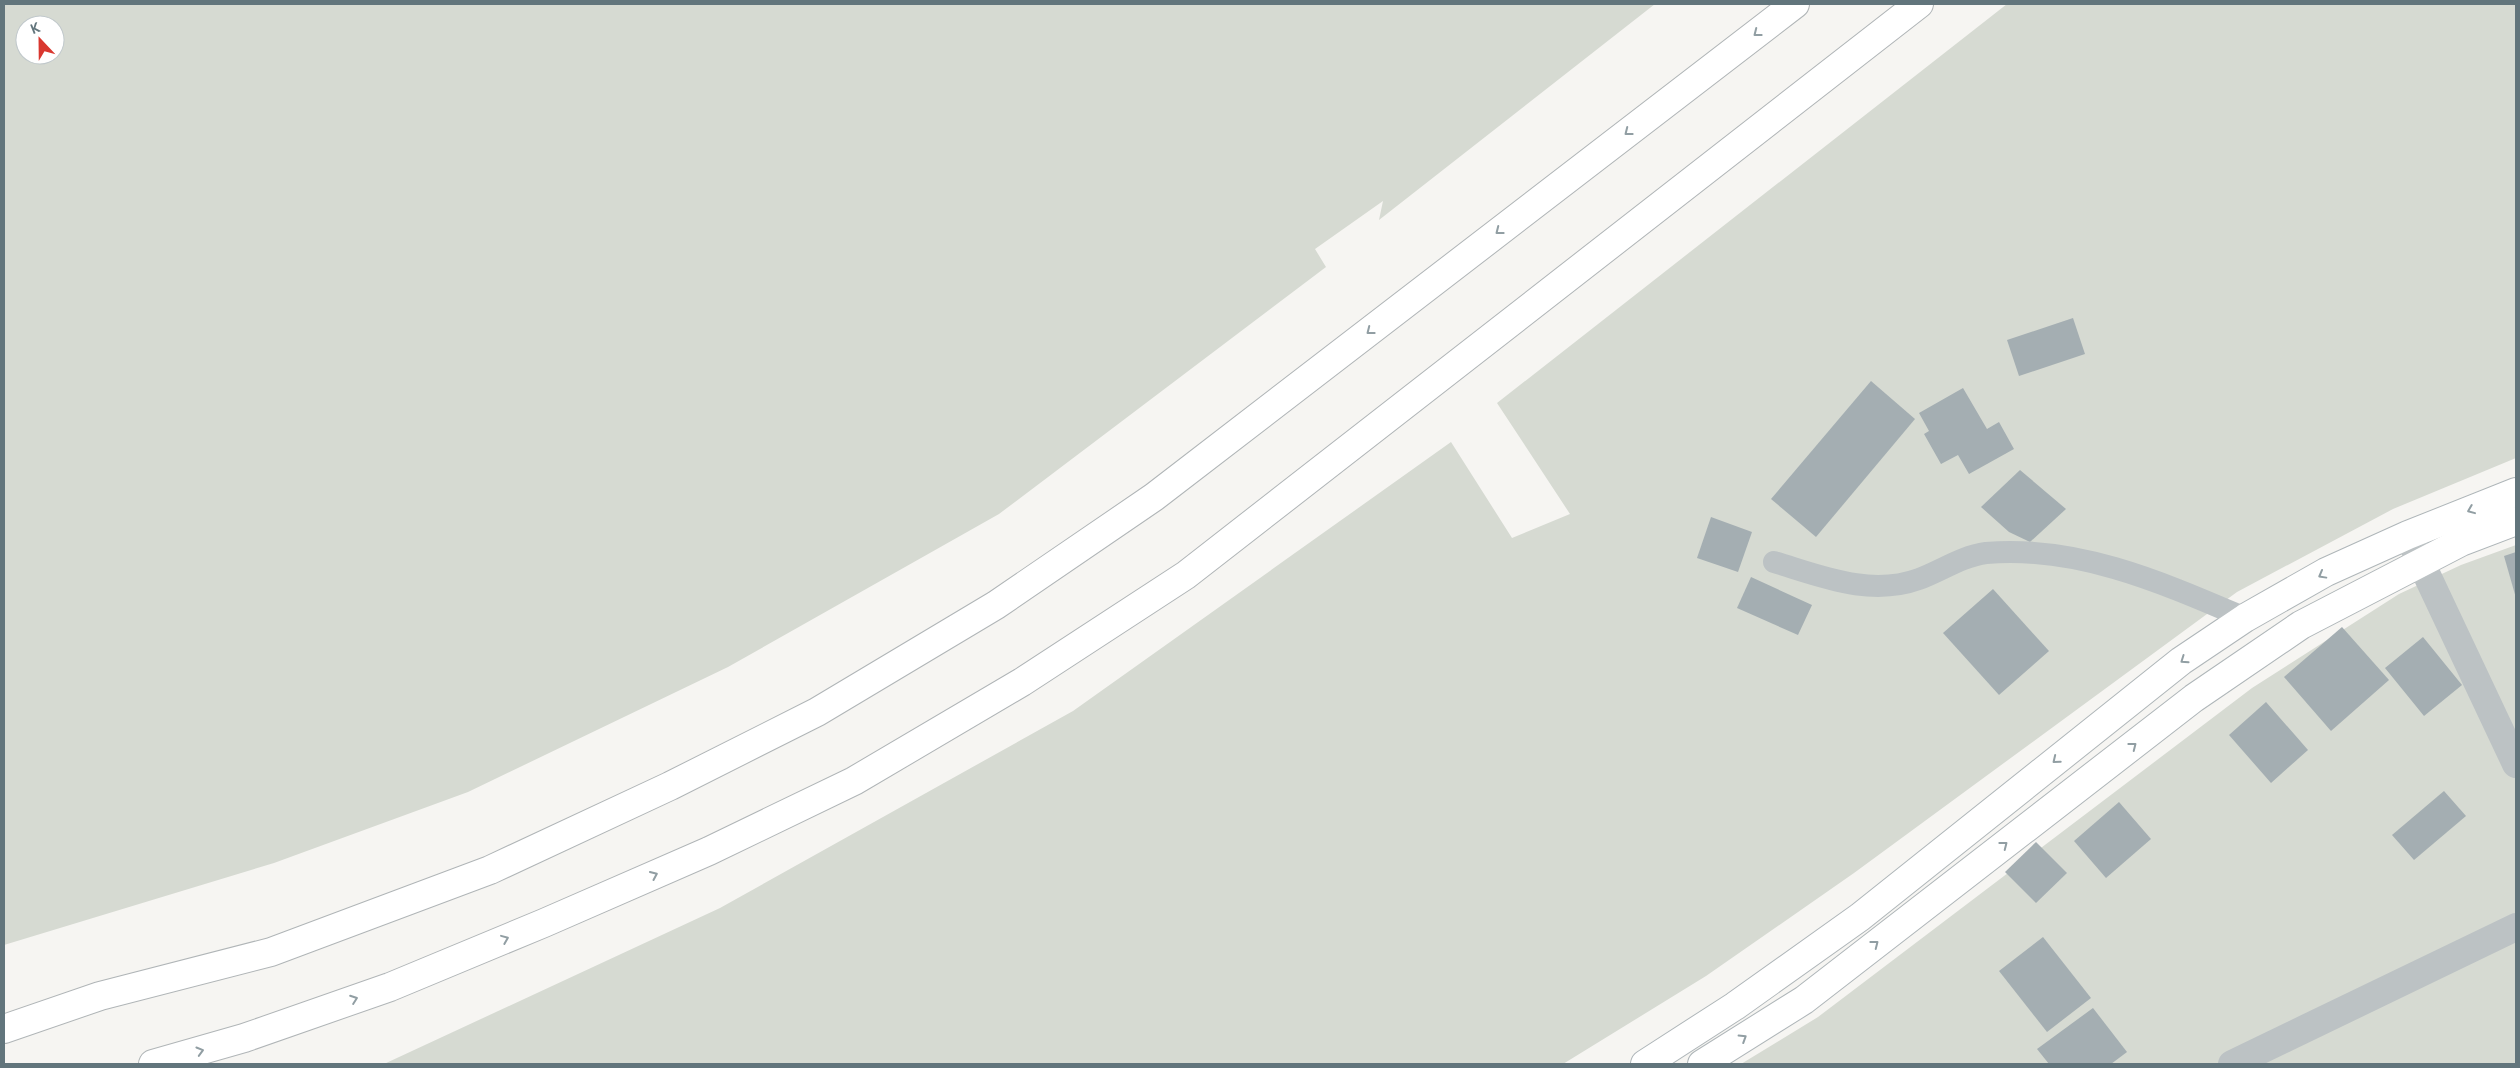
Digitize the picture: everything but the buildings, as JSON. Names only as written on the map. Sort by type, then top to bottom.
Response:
[{"type":"main road","points":[[4,1029],[100,996],[271,952],[490,870],[670,786],[817,712],[996,605],[1154,497],[1795,4]]},
{"type":"main road","points":[[153,1064],[244,1038],[390,986],[544,923],[709,851],[854,781],[1022,682],[1186,575],[1919,4]]},
{"type":"main road","points":[[1645,1064],[1735,1006],[1860,917],[2181,661],[2245,618],[2326,572],[2408,535],[2516,492]]},
{"type":"main road","points":[[1702,1064],[1804,1000],[2194,698],[2301,625],[2461,542],[2516,521]]},
{"type":"street","points":[[2408,535],[2516,764]]},
{"type":"street","points":[[2232,1064],[2516,927]]},
{"type":"lane","points":[[1774,562],[1848,584],[1883,587],[1918,579],[1953,563],[1984,554],[2027,552],[2105,564],[2186,593],[2245,618]]},
{"type":"shaded area","points":[[4,4],[1655,4],[1379,220],[1383,201],[1315,249],[1326,267],[999,514],[728,667],[468,792],[274,863],[4,945]]},
{"type":"shaded area","points":[[2007,4],[2516,4],[2516,458],[2393,509],[2237,592],[1854,873],[1706,976],[1563,1064],[384,1064],[720,908],[1073,711],[1451,442],[1512,538],[1570,514],[1497,403]]},
{"type":"shaded area","points":[[2516,545],[2516,1064],[1741,1064],[1818,1017],[2252,688],[2399,594],[2461,565]]}]
